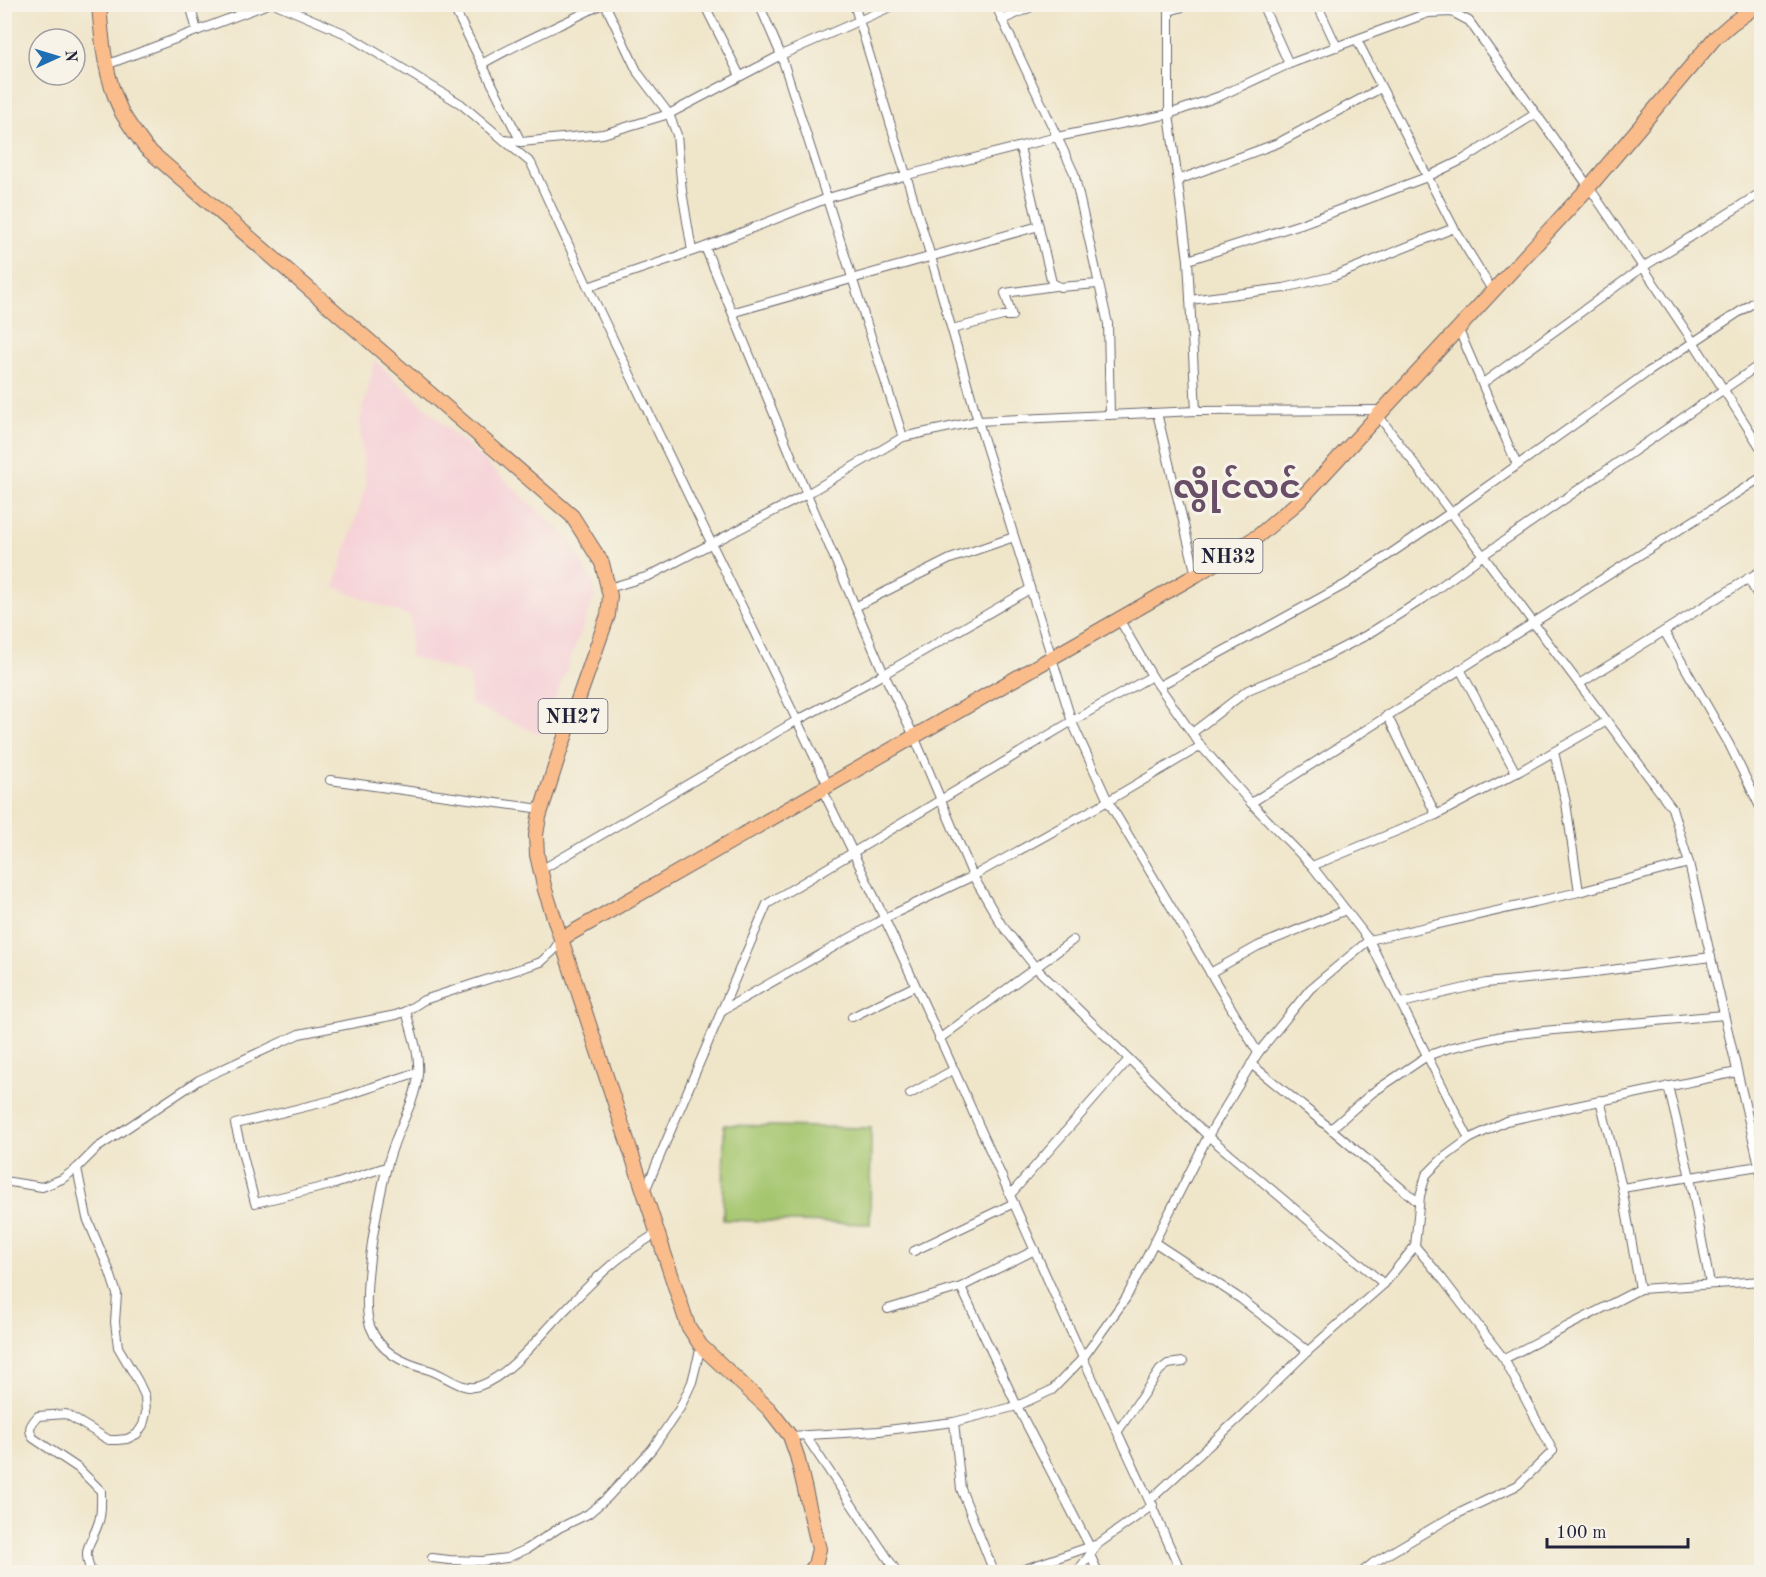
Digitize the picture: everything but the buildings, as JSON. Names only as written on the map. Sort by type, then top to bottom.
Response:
[{"type":"highway","name":"NH27","points":[[99,4],[110,85],[123,114],[146,148],[572,516],[602,562],[609,588],[608,615],[541,809],[536,835],[537,855],[561,939],[688,1326],[701,1346],[769,1409],[790,1436],[797,1456],[819,1549],[810,1572]]},
{"type":"highway","name":"NH32","points":[[561,939],[1196,575],[1258,536],[1298,502],[1589,187],[1714,39],[1760,4]]},
{"type":"street","points":[[190,4],[197,31]]},
{"type":"street","points":[[276,4],[344,33],[461,104],[531,163],[796,721],[1181,1572]]},
{"type":"street","points":[[452,4],[521,142]]},
{"type":"street","points":[[482,64],[514,44],[550,31],[603,4],[638,73],[669,114],[676,135],[692,251]]},
{"type":"street","points":[[704,4],[740,76]]},
{"type":"street","points":[[759,4],[781,55],[903,437]]},
{"type":"street","points":[[854,4],[907,175],[978,421],[1072,722],[1108,801],[1258,1053]]},
{"type":"street","points":[[504,140],[521,142],[603,134],[669,114],[781,55],[897,4]]},
{"type":"street","points":[[995,4],[1074,173],[1108,324],[1110,415]]},
{"type":"street","points":[[1002,20],[1038,4]]},
{"type":"street","points":[[1193,4],[1169,8],[1169,114],[1188,260],[1196,411]]},
{"type":"street","points":[[1262,4],[1289,64]]},
{"type":"street","points":[[1317,4],[1337,47]]},
{"type":"street","points":[[1420,4],[1428,13]]},
{"type":"street","points":[[106,65],[266,5]]},
{"type":"street","points":[[588,287],[705,247],[828,198],[907,175],[1057,137],[1169,114],[1221,96],[1289,64],[1428,13],[1452,12],[1469,21],[1589,187],[1694,344],[1761,450]]},
{"type":"street","points":[[1357,40],[1454,228],[1492,290]]},
{"type":"street","points":[[1178,180],[1278,143],[1382,88]]},
{"type":"street","points":[[1188,260],[1301,224],[1427,177],[1464,159],[1535,114]]},
{"type":"street","points":[[1020,147],[1052,283],[1055,286]]},
{"type":"street","points":[[1483,383],[1643,267],[1761,192]]},
{"type":"street","points":[[738,311],[1039,226]]},
{"type":"street","points":[[1190,300],[1284,288],[1334,276],[1454,228]]},
{"type":"street","points":[[705,247],[884,674],[914,736],[973,876],[1001,924],[1036,968],[1208,1136],[1384,1284]]},
{"type":"street","points":[[952,329],[1003,316],[1012,316],[1005,293],[1055,286],[1098,284]]},
{"type":"street","points":[[1159,686],[1346,584],[1648,372],[1694,344],[1761,297]]},
{"type":"street","points":[[1458,328],[1517,465]]},
{"type":"street","points":[[1192,733],[1248,690],[1311,664],[1365,636],[1423,599],[1761,363]]},
{"type":"street","points":[[609,588],[649,576],[807,494],[903,437],[978,421],[1196,411],[1380,413],[1450,513],[1672,808],[1689,863],[1761,1178]]},
{"type":"street","points":[[1157,413],[1196,575]]},
{"type":"street","points":[[1251,803],[1761,477]]},
{"type":"street","points":[[855,607],[950,559],[1014,537]]},
{"type":"street","points":[[1579,684],[1761,570]]},
{"type":"street","points":[[1748,579],[1761,603]]},
{"type":"street","points":[[541,870],[796,721],[884,674],[1030,589]]},
{"type":"street","points":[[1119,619],[1152,676],[1201,746],[1251,803],[1312,866],[1369,940],[1469,1139]]},
{"type":"street","points":[[1664,631],[1729,744],[1761,811]]},
{"type":"street","points":[[1460,669],[1516,773]]},
{"type":"street","points":[[644,1192],[767,904],[1152,676]]},
{"type":"street","points":[[1387,715],[1436,815]]},
{"type":"street","points":[[1312,866],[1436,815],[1607,721]]},
{"type":"street","points":[[721,1011],[885,918],[973,876],[1201,746]]},
{"type":"street","points":[[1554,752],[1566,803],[1579,892]]},
{"type":"street","points":[[330,780],[541,809]]},
{"type":"street","points":[[790,1436],[879,1431],[954,1422],[1017,1406],[1052,1390],[1083,1358],[1126,1298],[1208,1136],[1258,1053],[1310,989],[1369,940],[1579,892],[1689,863]]},
{"type":"street","points":[[1210,973],[1258,946],[1346,910]]},
{"type":"street","points":[[4,1181],[42,1187],[62,1179],[97,1148],[200,1080],[299,1034],[374,1020],[406,1011],[424,1000],[541,962],[553,951],[561,939]]},
{"type":"street","points":[[939,1039],[1073,940]]},
{"type":"street","points":[[1402,1003],[1486,983],[1711,957]]},
{"type":"street","points":[[852,1017],[915,986]]},
{"type":"street","points":[[406,1011],[418,1072],[413,1099],[386,1167],[371,1251],[367,1299],[369,1324],[389,1354],[469,1387],[479,1387],[500,1374],[528,1349],[616,1261],[657,1232]]},
{"type":"street","points":[[1331,1129],[1372,1093],[1427,1056],[1449,1047],[1502,1036],[1724,1015]]},
{"type":"street","points":[[914,1251],[1012,1199],[1129,1059]]},
{"type":"street","points":[[1251,1064],[1419,1203]]},
{"type":"street","points":[[910,1094],[953,1070]]},
{"type":"street","points":[[386,1167],[335,1184],[255,1203],[235,1124],[333,1100],[418,1072]]},
{"type":"street","points":[[1077,1572],[1092,1549],[1151,1502],[1308,1351],[1384,1284],[1415,1246],[1419,1203],[1426,1175],[1442,1159],[1469,1139],[1506,1120],[1737,1072]]},
{"type":"street","points":[[1668,1086],[1690,1177],[1710,1284]]},
{"type":"street","points":[[1600,1100],[1622,1188],[1640,1289]]},
{"type":"street","points":[[1622,1188],[1759,1166]]},
{"type":"street","points":[[77,1168],[87,1218],[117,1294],[115,1322],[118,1347],[145,1396],[146,1413],[143,1425],[137,1434],[127,1439],[108,1440],[66,1414],[38,1416],[30,1425],[29,1432],[33,1438],[78,1468],[102,1491],[99,1523],[87,1545],[86,1560],[91,1572]]},
{"type":"street","points":[[1154,1242],[1241,1299],[1308,1351]]},
{"type":"street","points":[[1362,1572],[1373,1563],[1451,1517],[1518,1485],[1553,1450],[1504,1359],[1415,1246]]},
{"type":"street","points":[[888,1310],[961,1287],[1035,1250]]},
{"type":"street","points":[[1504,1359],[1640,1289],[1761,1281]]},
{"type":"street","points":[[961,1287],[1017,1406],[1092,1549],[1098,1572]]},
{"type":"street","points":[[432,1558],[482,1561],[507,1557],[526,1549],[559,1528],[588,1514],[607,1498],[652,1449],[680,1408],[692,1382],[701,1346]]},
{"type":"street","points":[[1118,1431],[1160,1370],[1168,1364],[1183,1362]]},
{"type":"street","points":[[954,1422],[961,1489],[994,1572]]},
{"type":"street","points":[[806,1436],[897,1572]]},
{"type":"street","points":[[1016,1572],[1092,1549]]},
{"type":"shaded area","points":[[375,361],[568,538],[595,587],[595,596],[541,735],[471,704],[469,675],[410,656],[411,617],[334,587],[366,486],[359,424]]},
{"type":"green space","points":[[724,1125],[871,1128],[870,1224],[723,1220]]},
{"type":"district","name":"လွိုင်လင်","points":[[1237,486]]}]
